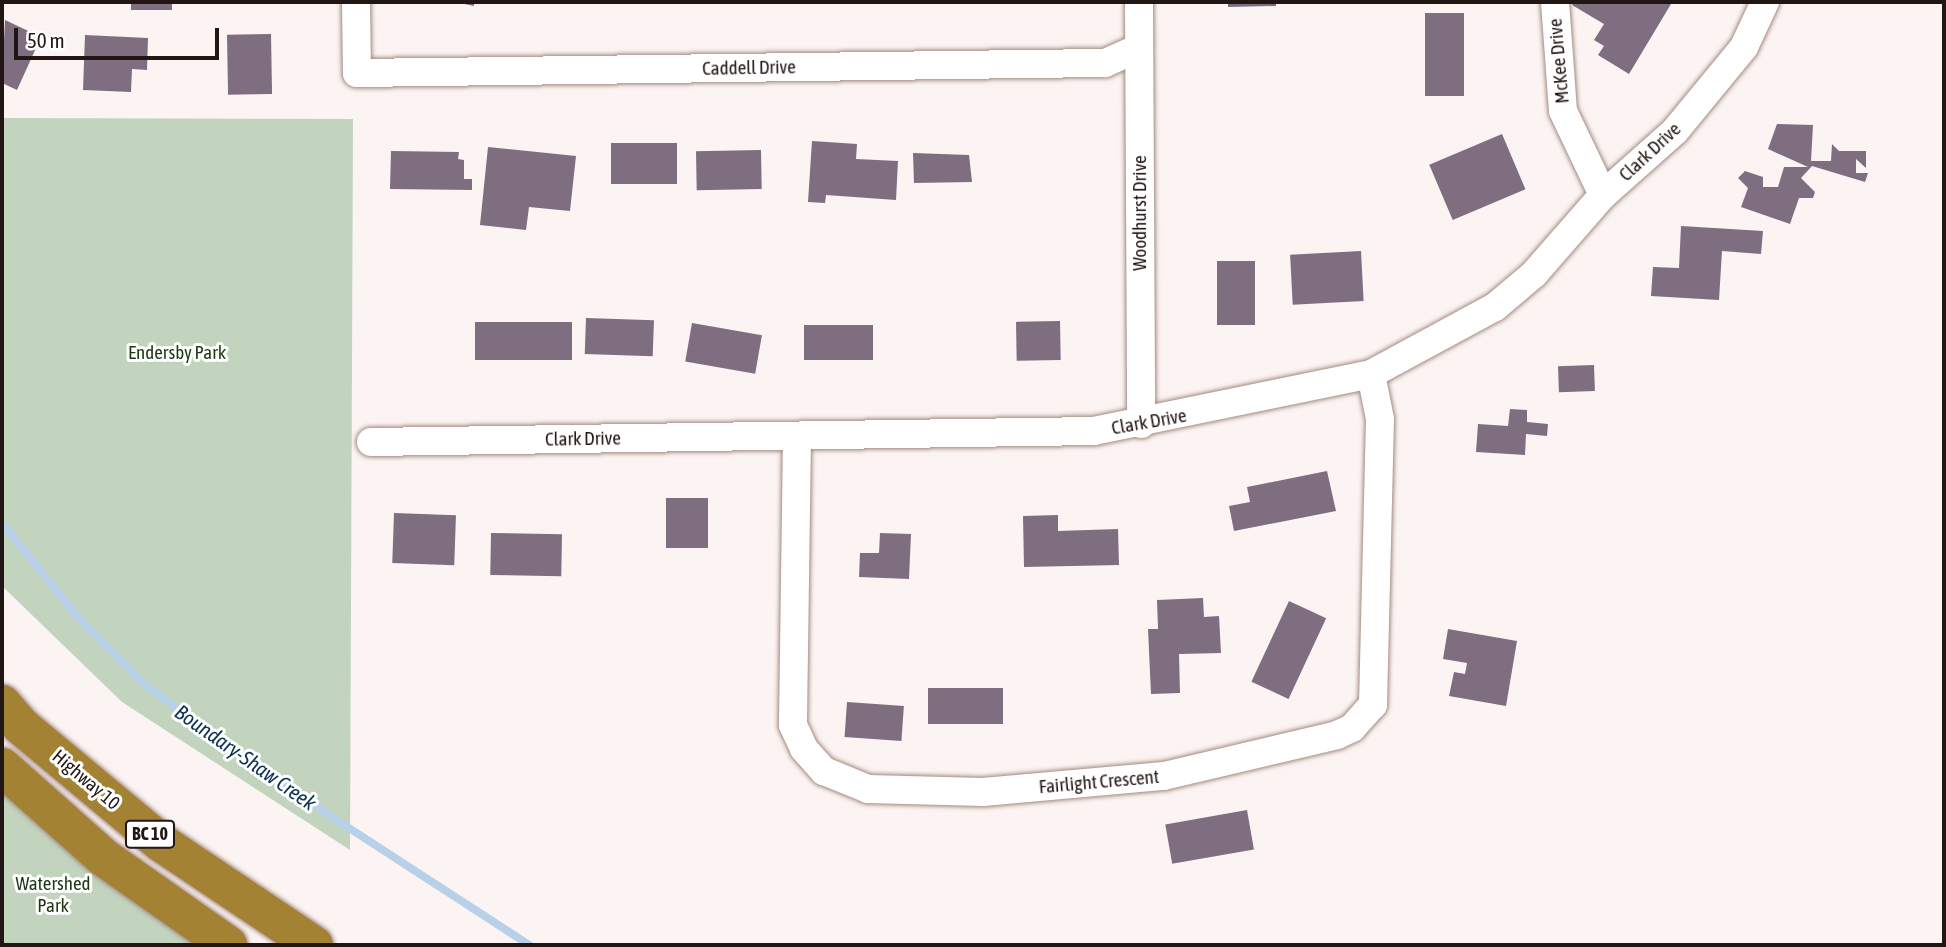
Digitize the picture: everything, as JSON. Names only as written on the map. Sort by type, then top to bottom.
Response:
[{"type":"highway","name":"Highway 10","points":[[2,704],[21,726],[160,842],[314,945]]},
{"type":"highway","name":"BC 10","points":[[2,767],[103,857],[228,945]]},
{"type":"street","name":"Caddell Drive","points":[[356,2],[357,73],[1105,63],[1139,48]]},
{"type":"street","name":"Woodhurst Drive","points":[[1139,2],[1141,424]]},
{"type":"street","name":"McKee Drive","points":[[1555,2],[1563,111],[1603,195]]},
{"type":"street","name":"Clark Drive","points":[[371,442],[1094,431],[1141,424],[1371,374],[1495,307],[1534,274],[1603,195],[1684,120],[1744,47],[1765,2]]},
{"type":"street","name":"Fairlight Crescent","points":[[797,436],[793,725],[804,749],[824,771],[868,789],[983,792],[1164,776],[1337,735],[1352,728],[1373,705],[1380,419],[1371,374]]},
{"type":"green space","name":"Endersby Park","points":[[2,118],[353,119],[350,850],[122,702],[2,586]]},
{"type":"green space","name":"Watershed Park","points":[[2,792],[205,945],[2,945]]},
{"type":"building","points":[[131,2],[172,2],[172,10],[131,10]]},
{"type":"building","points":[[455,2],[474,2],[474,6]]},
{"type":"building","points":[[1228,2],[1276,2],[1276,6],[1228,7]]},
{"type":"building","points":[[1574,2],[1671,4],[1629,74],[1598,55],[1604,46],[1594,40],[1604,24],[1572,5]]},
{"type":"building","points":[[1425,13],[1464,13],[1464,96],[1425,96]]},
{"type":"building","points":[[5,20],[41,37],[17,90],[2,83]]},
{"type":"building","points":[[271,34],[272,94],[228,95],[227,35]]},
{"type":"building","points":[[85,35],[148,38],[147,70],[132,69],[131,92],[83,90]]},
{"type":"building","points":[[1777,124],[1813,125],[1811,161],[1831,161],[1832,144],[1839,151],[1866,151],[1866,168],[1856,159],[1856,173],[1868,173],[1865,182],[1812,166],[1801,178],[1815,192],[1813,198],[1799,198],[1790,224],[1741,207],[1748,188],[1738,178],[1745,171],[1763,177],[1763,187],[1778,187],[1784,167],[1808,167],[1768,149]]},
{"type":"building","points":[[1502,134],[1525,189],[1453,220],[1429,165]]},
{"type":"building","points":[[812,141],[857,144],[856,159],[898,161],[896,200],[826,195],[825,203],[808,202]]},
{"type":"building","points":[[611,143],[677,143],[677,184],[611,184]]},
{"type":"building","points":[[488,147],[576,156],[570,211],[529,207],[526,230],[480,225]]},
{"type":"building","points":[[761,150],[762,189],[697,190],[696,151]]},
{"type":"building","points":[[391,151],[459,152],[458,159],[464,160],[464,179],[472,179],[472,190],[390,189]]},
{"type":"building","points":[[913,153],[969,155],[972,182],[914,183]]},
{"type":"building","points":[[1681,226],[1763,231],[1761,254],[1722,251],[1719,300],[1651,296],[1653,267],[1679,268]]},
{"type":"building","points":[[1361,251],[1364,301],[1293,305],[1290,255]]},
{"type":"building","points":[[1217,261],[1255,261],[1255,325],[1217,325]]},
{"type":"building","points":[[586,318],[654,320],[653,356],[585,354]]},
{"type":"building","points":[[1060,321],[1061,360],[1017,361],[1016,322]]},
{"type":"building","points":[[475,322],[572,322],[572,360],[475,360]]},
{"type":"building","points":[[692,323],[762,335],[755,374],[685,361]]},
{"type":"building","points":[[804,325],[873,325],[873,360],[804,360]]},
{"type":"building","points":[[1594,365],[1595,391],[1559,392],[1558,366]]},
{"type":"building","points":[[1510,409],[1527,410],[1527,422],[1548,424],[1547,436],[1526,434],[1525,455],[1476,452],[1478,424],[1508,426]]},
{"type":"building","points":[[1327,471],[1336,511],[1234,531],[1229,506],[1250,502],[1247,487]]},
{"type":"building","points":[[666,498],[708,498],[708,548],[666,548]]},
{"type":"building","points":[[394,513],[456,515],[454,565],[392,563]]},
{"type":"building","points":[[1058,515],[1058,531],[1118,529],[1119,565],[1024,567],[1023,516]]},
{"type":"building","points":[[491,533],[562,534],[561,576],[490,575]]},
{"type":"building","points":[[880,533],[911,534],[909,579],[859,577],[860,553],[879,553]]},
{"type":"building","points":[[1203,598],[1204,617],[1219,616],[1221,653],[1179,654],[1180,693],[1151,694],[1148,629],[1158,629],[1157,600]]},
{"type":"building","points":[[1289,601],[1326,618],[1289,699],[1251,682]]},
{"type":"building","points":[[1448,629],[1517,641],[1506,706],[1449,696],[1454,672],[1465,674],[1467,663],[1443,659]]},
{"type":"building","points":[[928,688],[1003,688],[1003,724],[928,724]]},
{"type":"building","points":[[847,702],[904,706],[901,741],[845,737]]},
{"type":"building","points":[[1247,810],[1254,849],[1172,864],[1165,824]]},
{"type":"waterway","name":"Boundary-Shaw Creek","points":[[2,523],[76,615],[145,685],[292,791],[529,945]]}]
